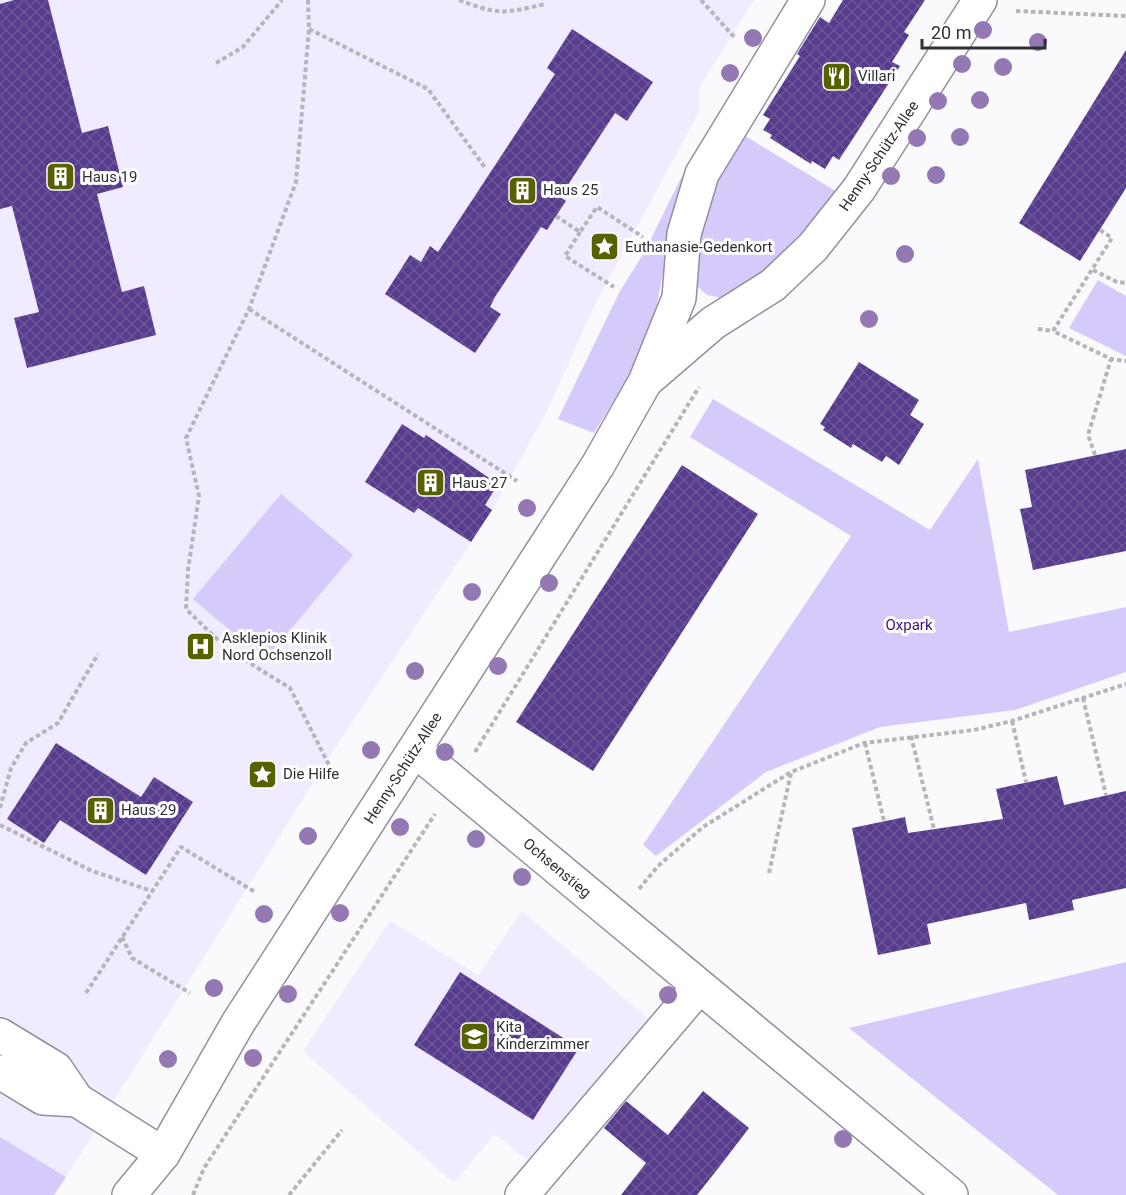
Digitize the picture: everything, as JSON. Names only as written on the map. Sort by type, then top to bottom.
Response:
[{"type":"street","name":"Henny-Schütz-Allee","points":[[129,1195],[163,1154],[238,1023],[598,465],[645,382],[679,298],[684,234],[702,174],[808,0]]},
{"type":"street","name":"Henny-Schütz-Allee","points":[[645,382],[713,323],[773,285],[813,247],[860,189],[976,5]]},
{"type":"street","name":"Ochsenstieg","points":[[415,750],[951,1195]]},
{"type":"street","points":[[522,1195],[699,987]]},
{"type":"street","points":[[0,1035],[56,1069],[76,1100],[163,1154]]},
{"type":"street","points":[[0,1072],[43,1098],[76,1100]]},
{"type":"street","name":"Henny-Schütz-Allee","points":[[161,1195],[163,1154]]},
{"type":"path","points":[[216,63],[243,47],[282,0]]},
{"type":"path","points":[[308,0],[309,29],[296,182],[249,309],[186,438],[199,496],[188,570],[186,609],[227,649],[290,688],[333,773]]},
{"type":"path","points":[[459,0],[489,11],[508,13],[544,4]]},
{"type":"path","points":[[701,0],[735,38]]},
{"type":"path","points":[[976,5],[1126,16]]},
{"type":"path","points":[[309,29],[428,89],[486,169]]},
{"type":"path","points":[[614,287],[564,256],[597,207],[644,237]]},
{"type":"path","points":[[556,216],[580,232]]},
{"type":"path","points":[[1053,331],[1112,238],[1100,230]]},
{"type":"path","points":[[1093,270],[1117,282],[1126,283]]},
{"type":"path","points":[[249,309],[517,481]]},
{"type":"path","points":[[1038,329],[1053,331],[1111,359],[1126,361]]},
{"type":"path","points":[[1095,455],[1088,435],[1111,359]]},
{"type":"path","points":[[0,808],[11,768],[21,751],[27,743],[58,723],[98,654]]},
{"type":"path","points":[[615,917],[658,866],[703,827],[791,772],[864,743],[974,730],[1012,721],[1126,684]]},
{"type":"path","points":[[1083,698],[1106,795]]},
{"type":"path","points":[[1012,721],[1026,782]]},
{"type":"path","points":[[911,736],[934,829]]},
{"type":"path","points":[[864,743],[884,821]]},
{"type":"path","points":[[769,873],[791,772]]},
{"type":"path","points":[[0,825],[92,871],[152,891]]},
{"type":"path","points":[[86,993],[181,847],[255,892]]},
{"type":"path","points":[[122,937],[132,958],[190,993]]},
{"type":"path","points":[[289,1195],[342,1130]]},
{"type":"shaded area","name":"Asklepios Klinik Nord Ochsenzoll","points":[[0,0],[754,0],[699,88],[699,112],[596,302],[546,413],[492,510],[333,751],[66,1177],[0,1137]]},
{"type":"shaded area","name":"Kita Kinderzimmer","points":[[522,911],[650,1020],[534,1165],[495,1134],[454,1183],[303,1051],[390,921],[478,975]]},
{"type":"green space","points":[[740,133],[839,193],[799,242],[746,287],[722,298],[707,295],[695,284],[696,257],[712,187]]},
{"type":"green space","points":[[683,174],[654,318],[635,366],[594,433],[558,419],[620,291],[645,251]]},
{"type":"green space","points":[[1098,280],[1126,296],[1126,356],[1069,328]]},
{"type":"green space","name":"Oxpark","points":[[713,399],[930,530],[978,459],[1009,632],[1126,607],[1126,672],[1015,710],[880,727],[766,772],[656,856],[643,845],[851,536],[690,437]]},
{"type":"green space","points":[[281,494],[353,555],[265,660],[193,599]]},
{"type":"green space","points":[[1126,962],[1126,1195],[1058,1195],[849,1028]]},
{"type":"green space","points":[[0,1137],[66,1177],[54,1195],[0,1195]]},
{"type":"building","name":"Haus 19","points":[[14,0],[48,0],[82,133],[108,126],[123,187],[97,194],[122,292],[144,286],[156,335],[27,368],[14,318],[39,312],[12,206],[0,209],[0,4]]},
{"type":"building","points":[[843,0],[925,0],[904,32],[909,35],[892,62],[900,66],[839,160],[833,156],[825,169],[812,161],[811,164],[770,138],[772,135],[763,130],[770,119],[763,115],[800,56],[797,54],[820,17],[829,23]]},
{"type":"building","name":"Haus 25","points":[[572,29],[653,82],[627,121],[615,113],[560,197],[566,201],[547,230],[541,227],[495,297],[490,307],[501,314],[475,353],[385,294],[410,255],[421,262],[430,246],[438,252],[555,74],[547,68]]},
{"type":"building","points":[[1126,50],[1126,188],[1080,261],[1019,223]]},
{"type":"building","points":[[859,362],[919,400],[910,415],[924,424],[899,465],[886,456],[882,462],[853,444],[851,448],[823,430],[825,427],[820,424]]},
{"type":"building","name":"Haus 27","points":[[402,424],[424,438],[426,435],[498,484],[485,505],[492,510],[471,542],[418,508],[414,513],[365,482]]},
{"type":"building","points":[[1126,449],[1126,551],[1033,570],[1020,509],[1032,507],[1025,470]]},
{"type":"building","points":[[682,465],[758,514],[593,771],[516,722]]},
{"type":"building","name":"Haus 29","points":[[56,743],[141,797],[154,777],[193,802],[146,875],[60,820],[44,843],[7,819]]},
{"type":"building","points":[[1057,776],[1064,805],[1126,791],[1126,888],[1072,900],[1074,910],[1029,920],[1026,903],[927,924],[931,944],[878,955],[852,828],[905,817],[908,833],[1003,819],[996,789]]},
{"type":"building","points":[[460,972],[579,1048],[533,1120],[414,1045]]},
{"type":"building","points":[[703,1091],[749,1128],[720,1166],[697,1195],[621,1195],[646,1163],[604,1128],[626,1101],[668,1135]]},
{"type":"place","name":"Villari","points":[[837,76]]},
{"type":"place","name":"Haus 19","points":[[61,177]]},
{"type":"place","name":"Haus 25","points":[[522,190]]},
{"type":"place","name":"Euthanasie-Gedenkort","points":[[604,247]]},
{"type":"place","name":"Haus 27","points":[[431,483]]},
{"type":"place","name":"Asklepios Klinik Nord Ochsenzoll","points":[[201,647]]},
{"type":"place","name":"Die Hilfe","points":[[262,774]]},
{"type":"place","name":"Haus 29","points":[[100,810]]},
{"type":"place","name":"Kita Kinderzimmer","points":[[475,1036]]}]
